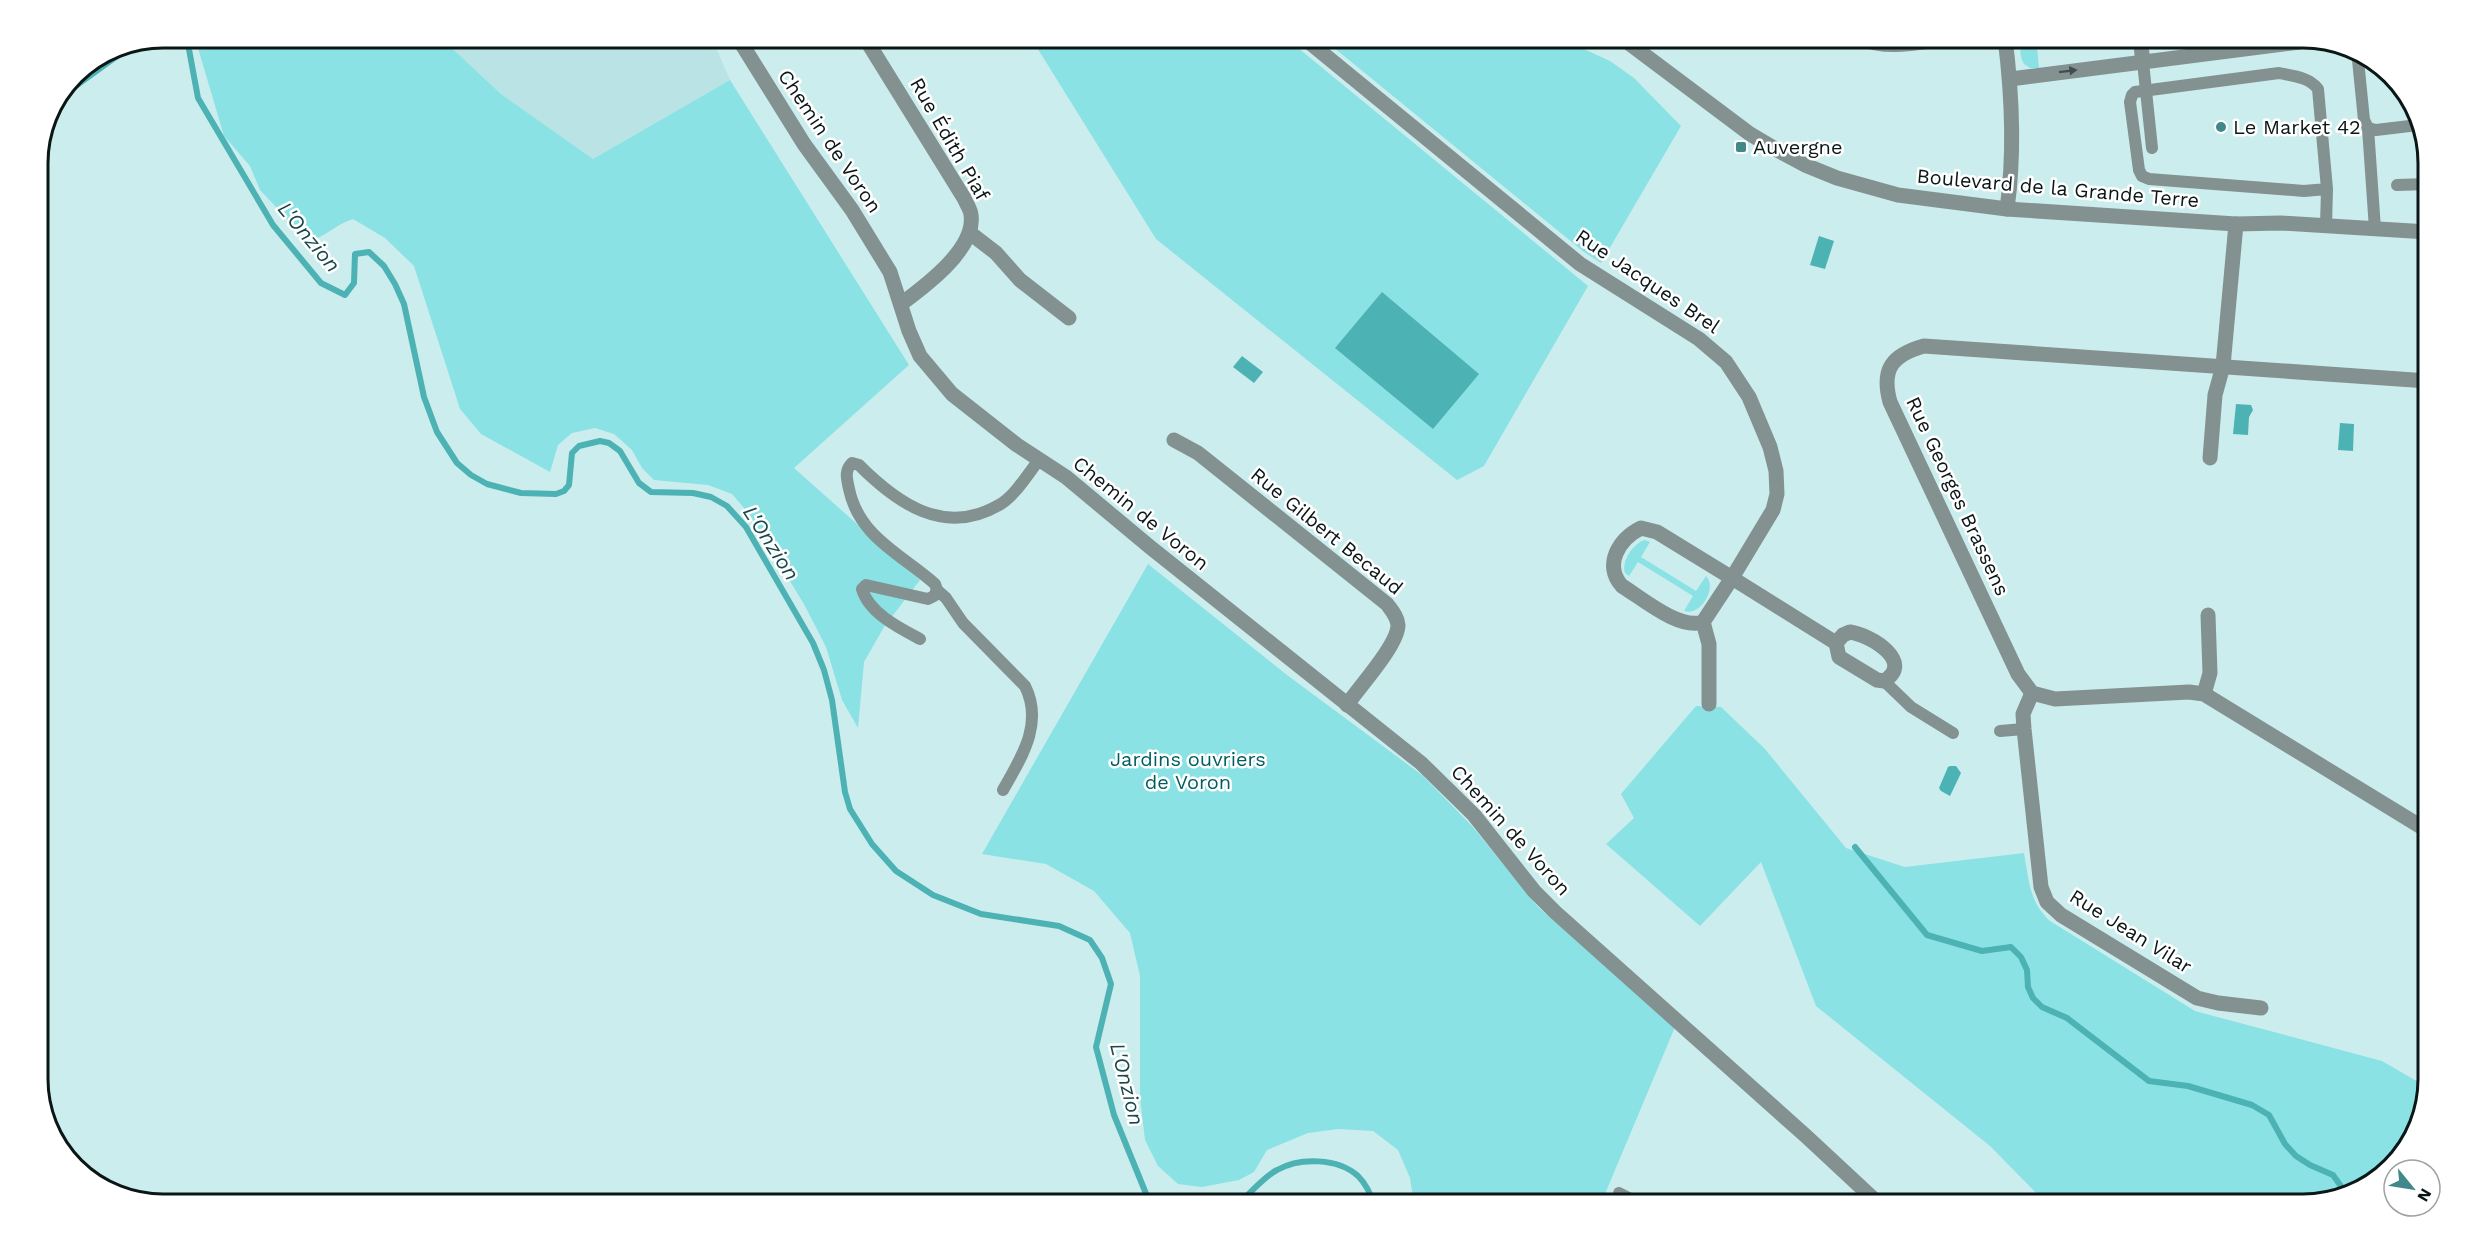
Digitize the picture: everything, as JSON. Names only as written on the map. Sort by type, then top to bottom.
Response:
[{"type":"street","name":"Chemin de Voron","points":[[744,48],[804,144],[863,228],[890,272],[909,331],[920,356],[952,394],[1039,460],[1066,477],[1421,763],[1474,815],[1534,891],[1555,912],[1868,1194]]},
{"type":"street","name":"Rue Édith Piaf","points":[[871,48],[964,198],[971,215],[970,233],[941,270],[901,304]]},
{"type":"street","name":"Rue Jacques Brel","points":[[1316,48],[1580,264],[1699,339],[1726,362],[1749,397],[1770,447],[1776,471],[1777,494],[1773,510],[1704,622]]},
{"type":"street","name":"Boulevard de la Grande Terre","points":[[1635,48],[1750,134],[1805,165],[1867,188],[1898,195],[2007,209],[2236,224],[2418,231]]},
{"type":"street","points":[[2006,48],[2010,79],[2012,158],[2007,209]]},
{"type":"street","points":[[2141,48],[2143,62]]},
{"type":"street","points":[[2010,79],[2253,48]]},
{"type":"street","points":[[2210,458],[2215,394],[2223,366],[2236,224]]},
{"type":"street","name":"Rue Édith Piaf","points":[[970,233],[996,254],[1020,280],[1068,318]]},
{"type":"street","name":"Rue Georges Brassens","points":[[2032,693],[2018,674],[1890,402],[1886,385],[1889,371],[1895,360],[1906,351],[1924,346],[2418,380]]},
{"type":"street","name":"Rue Gilbert Becaud","points":[[1174,440],[1198,453],[1387,604],[1396,616],[1398,627],[1393,641],[1347,705]]},
{"type":"street","points":[[1709,704],[1709,644],[1704,622],[1695,625],[1679,621],[1622,586],[1613,574],[1613,560],[1626,539],[1641,528],[1648,528],[1836,643],[1839,657],[1877,680],[1884,681],[1894,673],[1895,660],[1890,654],[1858,633],[1850,632],[1843,635],[1836,643]]},
{"type":"street","points":[[2204,694],[2210,673],[2208,615]]},
{"type":"street","points":[[2032,693],[2055,699],[2189,692],[2204,694],[2418,825]]},
{"type":"street","name":"Rue Jean Vilar","points":[[2032,693],[2023,714],[2024,729],[2041,887],[2048,902],[2061,915],[2197,998],[2260,1008]]},
{"type":"lane","points":[[2143,62],[2152,148]]},
{"type":"lane","points":[[2357,62],[2364,120],[2368,128],[2375,228]]},
{"type":"lane","points":[[2326,226],[2327,189],[2318,89],[2308,80],[2279,73],[2145,91],[2132,95],[2130,102],[2139,170],[2142,176],[2149,179],[2304,191],[2327,189]]},
{"type":"lane","points":[[2368,128],[2376,130],[2412,126]]},
{"type":"lane","points":[[2397,185],[2418,184]]},
{"type":"lane","points":[[1003,790],[1028,746],[1032,728],[1030,695],[1025,686],[963,623],[946,598],[937,590],[935,584],[879,540],[863,524],[853,505],[846,473],[852,463],[859,465],[892,496],[913,508],[934,516],[956,517],[979,514],[1000,504],[1039,460]]},
{"type":"lane","points":[[920,639],[882,615],[862,589],[866,585],[928,599],[934,596],[937,590]]},
{"type":"lane","points":[[1884,681],[1911,707],[1953,733]]},
{"type":"lane","points":[[2000,731],[2024,729]]},
{"type":"lane","points":[[1619,1192],[1622,1194]]},
{"type":"shaded area","points":[[452,48],[716,48],[730,80],[593,159],[501,94]]},
{"type":"shaded area","points":[[1819,236],[1834,241],[1825,269],[1810,265]]},
{"type":"shaded area","points":[[1382,292],[1479,374],[1433,429],[1335,348]]},
{"type":"shaded area","points":[[1242,356],[1263,372],[1254,383],[1233,367]]},
{"type":"shaded area","points":[[2236,404],[2251,405],[2253,410],[2249,417],[2248,435],[2233,434]]},
{"type":"shaded area","points":[[2340,423],[2354,424],[2353,451],[2338,450]]},
{"type":"shaded area","points":[[1950,766],[1956,766],[1961,773],[1950,796],[1939,788]]},
{"type":"green space","points":[[198,48],[452,48],[501,94],[593,159],[730,80],[909,365],[794,468],[920,580],[884,627],[864,662],[858,728],[842,700],[826,647],[805,606],[750,515],[732,494],[708,485],[654,480],[642,468],[632,450],[614,434],[595,428],[572,433],[558,445],[550,472],[481,434],[460,409],[414,266],[385,238],[353,219],[308,241],[260,190],[250,166],[224,136]]},
{"type":"green space","points":[[1037,48],[1298,48],[1588,286],[1484,466],[1457,480],[1156,239]]},
{"type":"green space","points":[[1334,48],[1582,48],[1610,61],[1634,78],[1681,126],[1601,263],[1584,252]]},
{"type":"green space","points":[[2021,48],[2037,48],[2039,68],[2030,68],[2024,64]]},
{"type":"green space","points":[[1645,540],[1650,542],[1641,557],[1696,591],[1706,576],[1710,587],[1709,594],[1696,610],[1684,611],[1693,596],[1638,562],[1629,576],[1625,573],[1626,559],[1629,554],[1636,545]]},
{"type":"green space","name":"Jardins ouvriers de Voron","points":[[1148,564],[1287,675],[1422,775],[1472,826],[1538,907],[1675,1027],[1605,1194],[1412,1194],[1410,1178],[1398,1150],[1373,1131],[1338,1129],[1308,1133],[1267,1150],[1254,1172],[1239,1180],[1202,1187],[1178,1184],[1158,1166],[1145,1140],[1140,1098],[1140,976],[1130,933],[1094,891],[1046,864],[982,854]]},
{"type":"green space","points":[[1696,706],[1721,707],[1765,749],[1846,848],[1905,867],[2024,853],[2034,898],[2050,921],[2195,1011],[2382,1061],[2418,1082],[2414,1109],[2409,1123],[2399,1143],[2387,1158],[2382,1158],[2379,1166],[2354,1182],[2326,1192],[2311,1194],[2037,1194],[1990,1146],[1816,1006],[1761,862],[1700,926],[1606,844],[1634,818],[1621,794]]},
{"type":"waterway","name":"L'Onzion","points":[[189,48],[198,98],[273,225],[321,283],[345,295],[354,283],[355,254],[369,252],[384,266],[404,304],[424,397],[437,432],[457,463],[471,475],[487,484],[521,493],[556,494],[564,491],[569,485],[572,453],[579,446],[600,441],[609,443],[620,451],[639,483],[651,492],[693,493],[711,497],[727,506],[746,527],[813,643],[824,670],[832,700],[845,792],[850,809],[872,844],[896,871],[933,895],[981,914],[1059,926],[1090,940],[1102,958],[1111,984],[1096,1047],[1114,1115],[1146,1194]]},
{"type":"waterway","name":"L'Onzion","points":[[81,82],[111,60]]},
{"type":"waterway","points":[[1855,847],[1927,935],[1982,951],[2011,947],[2021,957],[2027,970],[2028,987],[2033,998],[2042,1007],[2067,1018],[2149,1081],[2188,1086],[2252,1105],[2269,1115],[2285,1144],[2296,1156],[2333,1175],[2342,1187]]},
{"type":"waterway","name":"L'Onzion","points":[[1248,1194],[1277,1170],[1307,1161],[1330,1163],[1350,1170],[1358,1176],[1370,1194]]},
{"type":"place","name":"Le Market 42","points":[[2221,127]]},
{"type":"place","name":"Auvergne","points":[[1741,147]]}]
